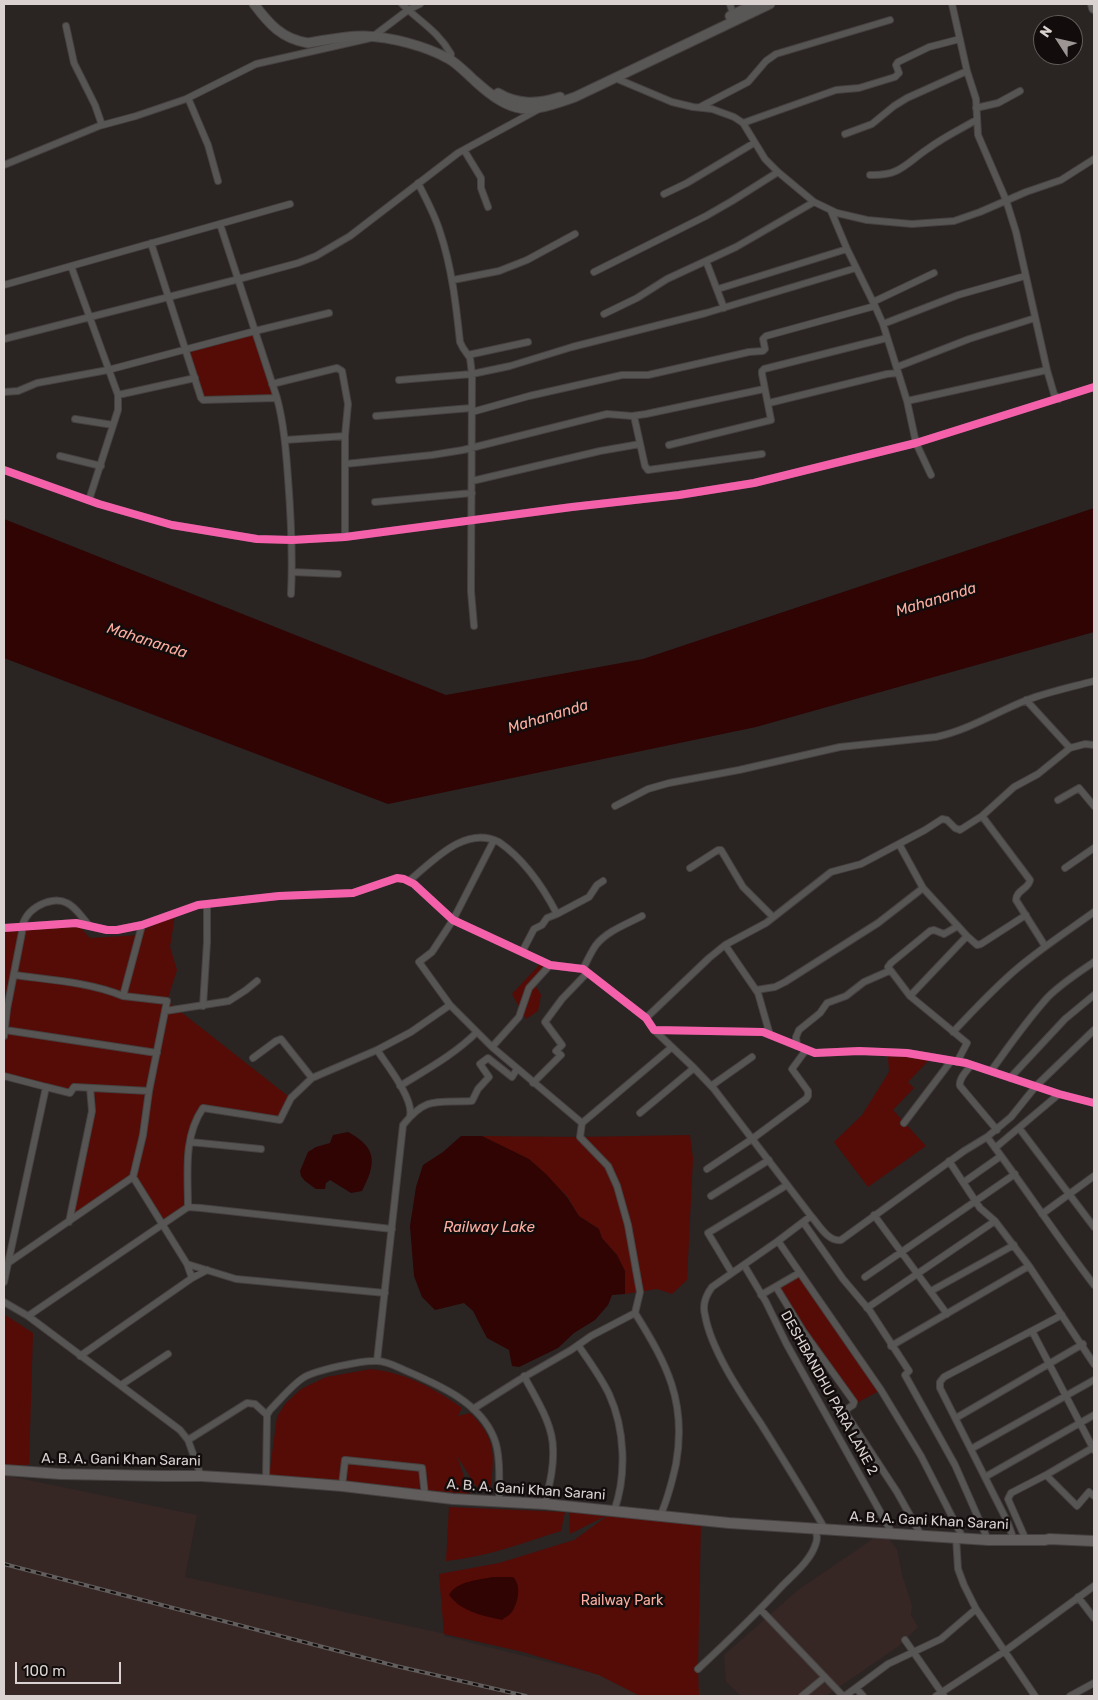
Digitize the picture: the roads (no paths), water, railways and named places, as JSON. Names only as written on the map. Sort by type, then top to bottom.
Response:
[{"type":"main road","points":[[254,4],[272,27],[302,42],[375,35]]},
{"type":"main road","points":[[262,4],[275,21],[288,31],[302,36],[320,38],[349,33],[375,35],[417,45],[451,57],[493,90],[504,96],[527,103],[539,103],[592,83],[755,4]]},
{"type":"main road","points":[[451,57],[485,90],[503,103],[519,108],[539,109],[575,97],[770,4]]},
{"type":"main road","points":[[1093,4],[1094,8]]},
{"type":"main road","name":"A. B. A. Gani Khan Sarani","points":[[4,1470],[61,1474],[202,1476],[266,1480],[342,1486],[425,1496],[545,1504],[729,1523],[988,1540],[1049,1539],[1094,1541]]},
{"type":"main road","name":"A. B. A. Gani Khan Sarani","points":[[1046,1540],[1048,1542],[1094,1548]]},
{"type":"street","points":[[402,4],[438,34],[451,57]]},
{"type":"street","points":[[4,165],[102,125],[136,116],[188,98],[256,64],[375,35],[408,10],[420,4]]},
{"type":"street","points":[[730,4],[734,14]]},
{"type":"street","points":[[952,4],[967,71],[976,99],[978,135],[1006,200],[1020,248],[1046,370],[1054,394],[1059,399]]},
{"type":"street","points":[[699,108],[748,82],[766,61],[776,54],[890,20]]},
{"type":"street","points":[[66,26],[74,63],[102,125]]},
{"type":"street","points":[[743,123],[836,90],[859,88],[895,77],[899,73],[896,65],[898,62],[929,47],[960,39]]},
{"type":"street","points":[[846,134],[872,124],[907,98],[967,71]]},
{"type":"street","points":[[615,78],[672,102],[719,111],[734,117],[743,123],[764,159],[814,202],[831,210],[867,220],[902,224],[928,224],[969,217],[1006,200],[1060,180],[1094,159]]},
{"type":"street","points":[[976,108],[998,103],[1020,91]]},
{"type":"street","points":[[188,98],[208,146],[218,181]]},
{"type":"street","points":[[4,340],[298,263],[328,250],[350,236],[464,150],[539,109]]},
{"type":"street","points":[[870,175],[889,174],[907,165],[929,148],[976,120]]},
{"type":"street","points":[[664,194],[687,183],[754,143]]},
{"type":"street","points":[[464,150],[481,179],[481,188],[488,207]]},
{"type":"street","points":[[594,272],[706,216],[778,172]]},
{"type":"street","points":[[418,183],[433,212],[440,232],[453,280],[460,342],[471,360],[471,591],[474,626]]},
{"type":"street","points":[[604,314],[637,298],[662,282],[736,247],[814,202]]},
{"type":"street","points":[[4,285],[290,204]]},
{"type":"street","points":[[831,210],[847,249],[883,324],[907,401],[916,443],[930,475]]},
{"type":"street","points":[[220,224],[277,398],[285,440],[292,540],[291,594]]},
{"type":"street","points":[[453,280],[499,271],[527,260],[575,234]]},
{"type":"street","points":[[152,243],[201,398],[205,401],[277,398]]},
{"type":"street","points":[[718,289],[847,249]]},
{"type":"street","points":[[706,260],[724,308]]},
{"type":"street","points":[[71,266],[118,395],[118,410],[89,500]]},
{"type":"street","points":[[399,380],[472,374],[510,366],[572,347],[724,308],[856,268]]},
{"type":"street","points":[[376,416],[471,410],[622,375],[648,376],[748,352],[762,352],[764,350],[763,339],[766,336],[874,304],[934,273]]},
{"type":"street","points":[[883,324],[958,295],[1025,276]]},
{"type":"street","points":[[4,392],[18,391],[37,383],[108,370],[185,348],[329,313]]},
{"type":"street","points":[[768,403],[888,374],[969,339],[1035,318]]},
{"type":"street","points":[[669,445],[772,419],[764,389],[762,372],[764,369],[887,338]]},
{"type":"street","points":[[468,355],[528,342]]},
{"type":"street","points":[[272,384],[337,368],[342,371],[348,404],[345,436],[345,537]]},
{"type":"street","points":[[907,401],[1046,370]]},
{"type":"street","points":[[118,395],[195,378]]},
{"type":"street","points":[[4,470],[89,500],[172,525],[243,538],[292,540],[345,537],[722,489],[789,475],[916,443],[1094,387]]},
{"type":"street","points":[[345,464],[432,455],[472,448],[607,414],[634,416],[764,389]]},
{"type":"street","points":[[634,416],[645,466],[648,470],[762,454]]},
{"type":"street","points":[[75,419],[113,425]]},
{"type":"street","points":[[285,440],[345,436]]},
{"type":"street","points":[[472,481],[640,444]]},
{"type":"street","points":[[60,456],[101,466]]},
{"type":"street","points":[[375,502],[472,493]]},
{"type":"street","points":[[292,572],[338,574]]},
{"type":"street","points":[[615,806],[648,789],[669,783],[739,770],[840,747],[949,734],[962,730],[1026,700],[1094,681]]},
{"type":"street","points":[[1026,700],[1070,748]]},
{"type":"street","points":[[646,1018],[725,945],[773,917],[831,872],[861,864],[942,819],[947,820],[958,830],[982,816],[1008,791],[1038,774],[1070,748],[1084,744],[1094,745]]},
{"type":"street","points":[[1058,800],[1079,788],[1094,806]]},
{"type":"street","points":[[982,816],[1030,880],[1029,884],[1016,897],[1016,900],[1045,946]]},
{"type":"street","points":[[409,881],[459,842],[471,838],[494,840],[503,845],[534,875],[544,889],[557,914]]},
{"type":"street","points":[[494,840],[453,920],[432,952],[419,962],[450,1005],[476,1032],[582,1124]]},
{"type":"street","points":[[899,844],[923,888],[977,945],[1026,915]]},
{"type":"street","points":[[1065,868],[1094,848]]},
{"type":"street","points":[[690,868],[718,850],[721,850],[743,887],[773,917]]},
{"type":"street","points":[[4,928],[76,923],[117,930],[142,925],[207,904],[279,896],[353,893],[397,878],[409,881],[453,920],[550,966],[585,971],[646,1018],[654,1030],[710,1086],[811,1216],[830,1238],[836,1241],[997,1130],[1011,1117],[1036,1086],[1094,1030]]},
{"type":"street","points":[[522,952],[534,929],[542,925],[547,918],[589,897],[597,885],[604,881]]},
{"type":"street","points":[[756,990],[775,987],[785,982],[878,924],[923,888]]},
{"type":"street","points":[[90,926],[66,902],[54,900],[40,906],[27,916],[22,926],[14,975],[5,1009],[4,1033],[157,1052]]},
{"type":"street","points":[[203,1006],[207,904]]},
{"type":"street","points":[[953,1032],[996,988],[1045,946],[1094,912]]},
{"type":"street","points":[[533,1083],[560,1055],[556,1051],[562,1045],[546,1022],[585,971],[596,945],[611,932],[642,916]]},
{"type":"street","points":[[123,996],[142,925]]},
{"type":"street","points":[[904,1123],[967,1043],[910,996],[890,971],[889,965],[930,931],[934,930],[944,934],[958,926]]},
{"type":"street","points":[[910,996],[967,936]]},
{"type":"street","points":[[725,945],[756,990],[761,1000],[770,1035]]},
{"type":"street","points":[[992,1072],[1014,1038],[1048,997],[1066,981],[1094,962]]},
{"type":"street","points":[[492,1047],[519,1017],[529,988],[550,966]]},
{"type":"street","points":[[797,1046],[796,1037],[801,1028],[814,1019],[827,1003],[846,996],[864,982],[890,971]]},
{"type":"street","points":[[8,1263],[133,1177],[143,1135],[149,1091],[167,1001],[123,996],[90,987],[14,975]]},
{"type":"street","points":[[165,1012],[229,1001],[257,981]]},
{"type":"street","points":[[1010,1078],[1065,1019],[1093,997]]},
{"type":"street","points":[[188,1208],[188,1150],[197,1117],[203,1108],[280,1120],[291,1098],[312,1078],[377,1050],[411,1032],[450,1005]]},
{"type":"street","points":[[654,1030],[763,1032],[816,1053],[860,1051],[907,1053],[971,1065],[1059,1094],[1094,1103]]},
{"type":"street","points":[[400,1086],[460,1047],[476,1032]]},
{"type":"street","points":[[253,1058],[276,1041],[281,1040],[312,1078]]},
{"type":"street","points":[[660,1516],[672,1483],[679,1444],[679,1415],[676,1394],[666,1368],[635,1312],[640,1292],[628,1225],[617,1186],[608,1166],[580,1137],[582,1124],[672,1047]]},
{"type":"street","points":[[377,1050],[400,1086],[411,1108],[410,1116]]},
{"type":"street","points":[[708,1169],[806,1099],[808,1092],[792,1069],[806,1050]]},
{"type":"street","points":[[710,1086],[752,1057]]},
{"type":"street","points":[[377,1361],[403,1125],[424,1104],[434,1101],[472,1102],[478,1089],[489,1077],[480,1064],[488,1058],[512,1077],[517,1069]]},
{"type":"street","points":[[971,1065],[961,1078],[960,1086],[997,1130]]},
{"type":"street","points":[[640,1113],[694,1068]]},
{"type":"street","points":[[4,1076],[70,1093],[74,1087],[149,1091]]},
{"type":"street","points":[[4,1282],[46,1087]]},
{"type":"street","points":[[69,1222],[92,1112],[90,1088]]},
{"type":"street","points":[[995,1148],[1059,1094]]},
{"type":"street","points":[[1019,1128],[1094,1227]]},
{"type":"street","points":[[987,1138],[1094,1285]]},
{"type":"street","points":[[190,1142],[261,1149]]},
{"type":"street","points":[[964,1182],[1001,1156]]},
{"type":"street","points":[[711,1196],[769,1160]]},
{"type":"street","points":[[950,1161],[975,1201],[995,1221],[1029,1266],[1094,1364]]},
{"type":"street","points":[[865,1277],[1015,1174]]},
{"type":"street","points":[[1042,1214],[1094,1176]]},
{"type":"street","points":[[133,1177],[187,1264],[192,1278]]},
{"type":"street","points":[[732,1273],[708,1233],[787,1185]]},
{"type":"street","points":[[28,1316],[188,1208],[392,1229]]},
{"type":"street","points":[[874,1215],[947,1314]]},
{"type":"street","points":[[698,1669],[761,1610],[801,1567],[817,1542],[820,1528],[794,1476],[734,1382],[712,1339],[704,1306],[706,1295],[712,1286],[811,1216]]},
{"type":"street","points":[[867,1308],[995,1221]]},
{"type":"street","points":[[803,1222],[843,1279],[867,1308],[909,1372],[905,1375],[955,1465],[988,1540]]},
{"type":"street","points":[[778,1241],[881,1390],[921,1456],[960,1538],[958,1570],[964,1585],[976,1609],[1035,1696]]},
{"type":"street","points":[[931,1291],[1014,1245]]},
{"type":"street","points":[[187,1264],[236,1279],[385,1293]]},
{"type":"street","name":"DESHBANDHU PARA LANE 2","points":[[744,1265],[892,1533]]},
{"type":"street","points":[[891,1346],[1029,1266]]},
{"type":"street","points":[[80,1356],[192,1278],[207,1270]]},
{"type":"street","points":[[761,1295],[800,1273]]},
{"type":"street","points":[[776,1287],[803,1331],[854,1402],[847,1409],[846,1414],[897,1492],[921,1535]]},
{"type":"street","points":[[4,1302],[28,1316],[180,1430],[188,1440],[202,1476]]},
{"type":"street","points":[[472,1409],[591,1336],[635,1312]]},
{"type":"street","points":[[1014,1540],[1007,1521],[940,1388],[940,1382],[944,1377],[1062,1315]]},
{"type":"street","points":[[1026,1540],[1008,1495],[1094,1448],[1032,1331]]},
{"type":"street","points":[[956,1418],[1082,1344]]},
{"type":"street","points":[[578,1345],[609,1394],[618,1425],[622,1444],[621,1475],[614,1511]]},
{"type":"street","points":[[121,1385],[168,1354]]},
{"type":"street","points":[[266,1480],[267,1415],[270,1410],[303,1378],[326,1369],[377,1361],[392,1365],[442,1386],[482,1417],[495,1438],[498,1453],[499,1502]]},
{"type":"street","points":[[524,1376],[546,1420],[554,1448],[553,1465],[545,1504]]},
{"type":"street","points":[[971,1449],[1094,1380]]},
{"type":"street","points":[[188,1440],[247,1403],[255,1404],[267,1415]]},
{"type":"street","points":[[985,1477],[1094,1415]]},
{"type":"street","points":[[342,1486],[345,1460],[422,1468],[425,1496]]},
{"type":"street","points":[[1046,1475],[1077,1506],[1092,1494],[1094,1486]]},
{"type":"street","points":[[905,1640],[940,1695],[1005,1651],[1094,1586]]},
{"type":"street","points":[[1078,1598],[1094,1618]]},
{"type":"street","points":[[761,1610],[844,1696],[888,1664],[942,1639],[976,1609]]},
{"type":"street","points":[[802,1696],[825,1677]]},
{"type":"street","points":[[1070,1696],[1094,1683]]},
{"type":"street","points":[[856,1688],[863,1696]]},
{"type":"water","name":"Mahananda","points":[[1094,508],[1094,632],[756,727],[388,804],[4,658],[4,519],[446,695],[643,659]]},
{"type":"water","points":[[348,1132],[365,1144],[372,1157],[370,1173],[362,1191],[351,1193],[330,1180],[326,1183],[325,1189],[316,1189],[301,1176],[300,1171],[308,1152],[316,1147],[330,1143],[333,1135]]},
{"type":"water","name":"Railway Lake","points":[[461,1136],[482,1136],[529,1159],[567,1197],[579,1216],[599,1229],[602,1238],[617,1255],[625,1271],[625,1294],[612,1295],[608,1305],[595,1320],[574,1333],[558,1348],[519,1367],[512,1366],[509,1350],[487,1338],[473,1311],[464,1303],[435,1310],[422,1297],[414,1276],[410,1226],[416,1187],[423,1165],[443,1152]]},
{"type":"water","points":[[493,1577],[513,1577],[516,1580],[518,1589],[514,1608],[502,1620],[466,1609],[449,1595],[452,1590],[462,1584]]},
{"type":"railway","points":[[4,1564],[396,1666],[526,1696]]},
{"type":"park label","name":"Railway Park","points":[[622,1601]]}]
